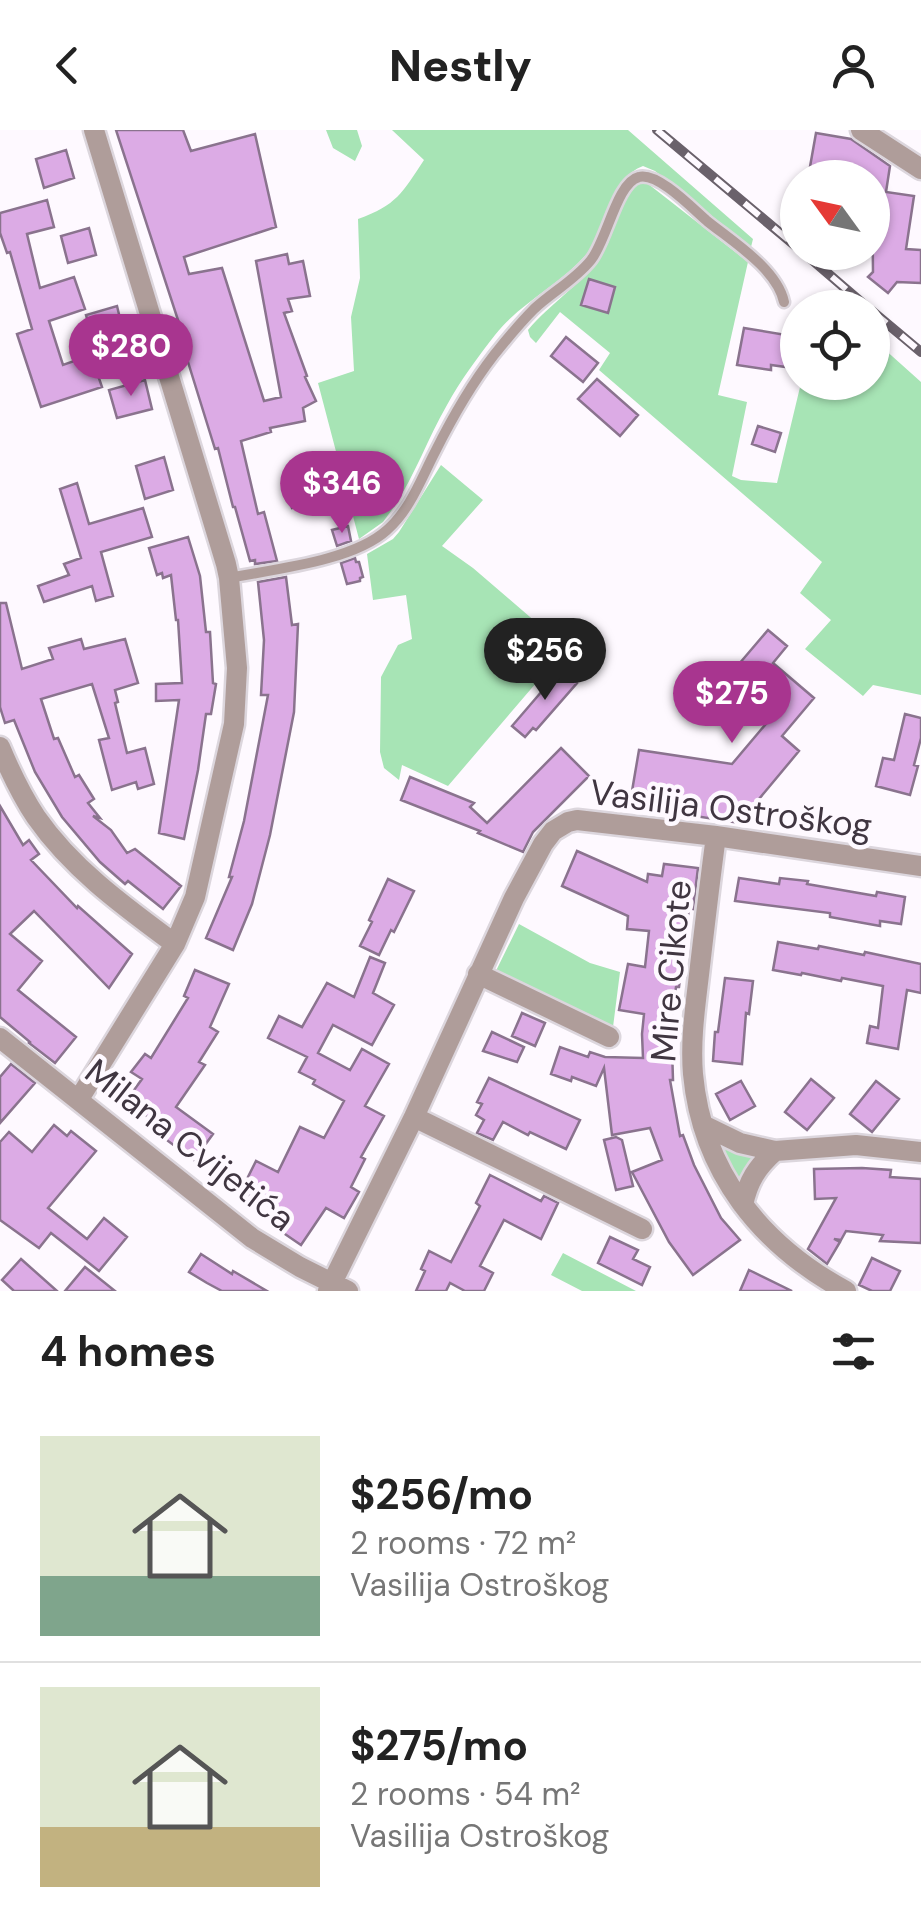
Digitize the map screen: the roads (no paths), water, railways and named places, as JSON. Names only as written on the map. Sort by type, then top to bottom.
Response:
[{"type":"street","points":[[79,1100],[176,944],[195,897],[234,724],[236,668],[229,578],[210,506],[94,130]]},
{"type":"street","points":[[861,130],[921,169]]},
{"type":"street","points":[[0,747],[36,816],[58,844],[113,897],[176,944]]},
{"type":"street","name":"Vasilija Ostroškog","points":[[336,1288],[478,974],[544,844],[560,826],[577,820],[921,866]]},
{"type":"street","name":"Mire Cikote","points":[[716,836],[692,1035],[693,1074],[703,1124],[721,1172],[758,1224],[797,1261],[846,1291]]},
{"type":"street","points":[[478,974],[609,1037]]},
{"type":"street","name":"Milana Cvijetića","points":[[0,1038],[252,1238],[336,1288]]},
{"type":"street","points":[[414,1117],[642,1229]]},
{"type":"street","points":[[703,1124],[740,1143],[775,1151],[856,1146],[921,1152]]},
{"type":"street","points":[[743,1205],[753,1173],[775,1151]]},
{"type":"lane","points":[[229,578],[344,554],[376,539],[389,528],[407,506],[458,407],[478,377],[535,308],[592,259],[621,194],[636,177],[645,175],[665,185],[768,272],[781,290]]},
{"type":"railway","points":[[657,130],[780,233]]},
{"type":"railway","points":[[824,270],[847,290]]},
{"type":"railway","points":[[890,326],[921,352]]}]
